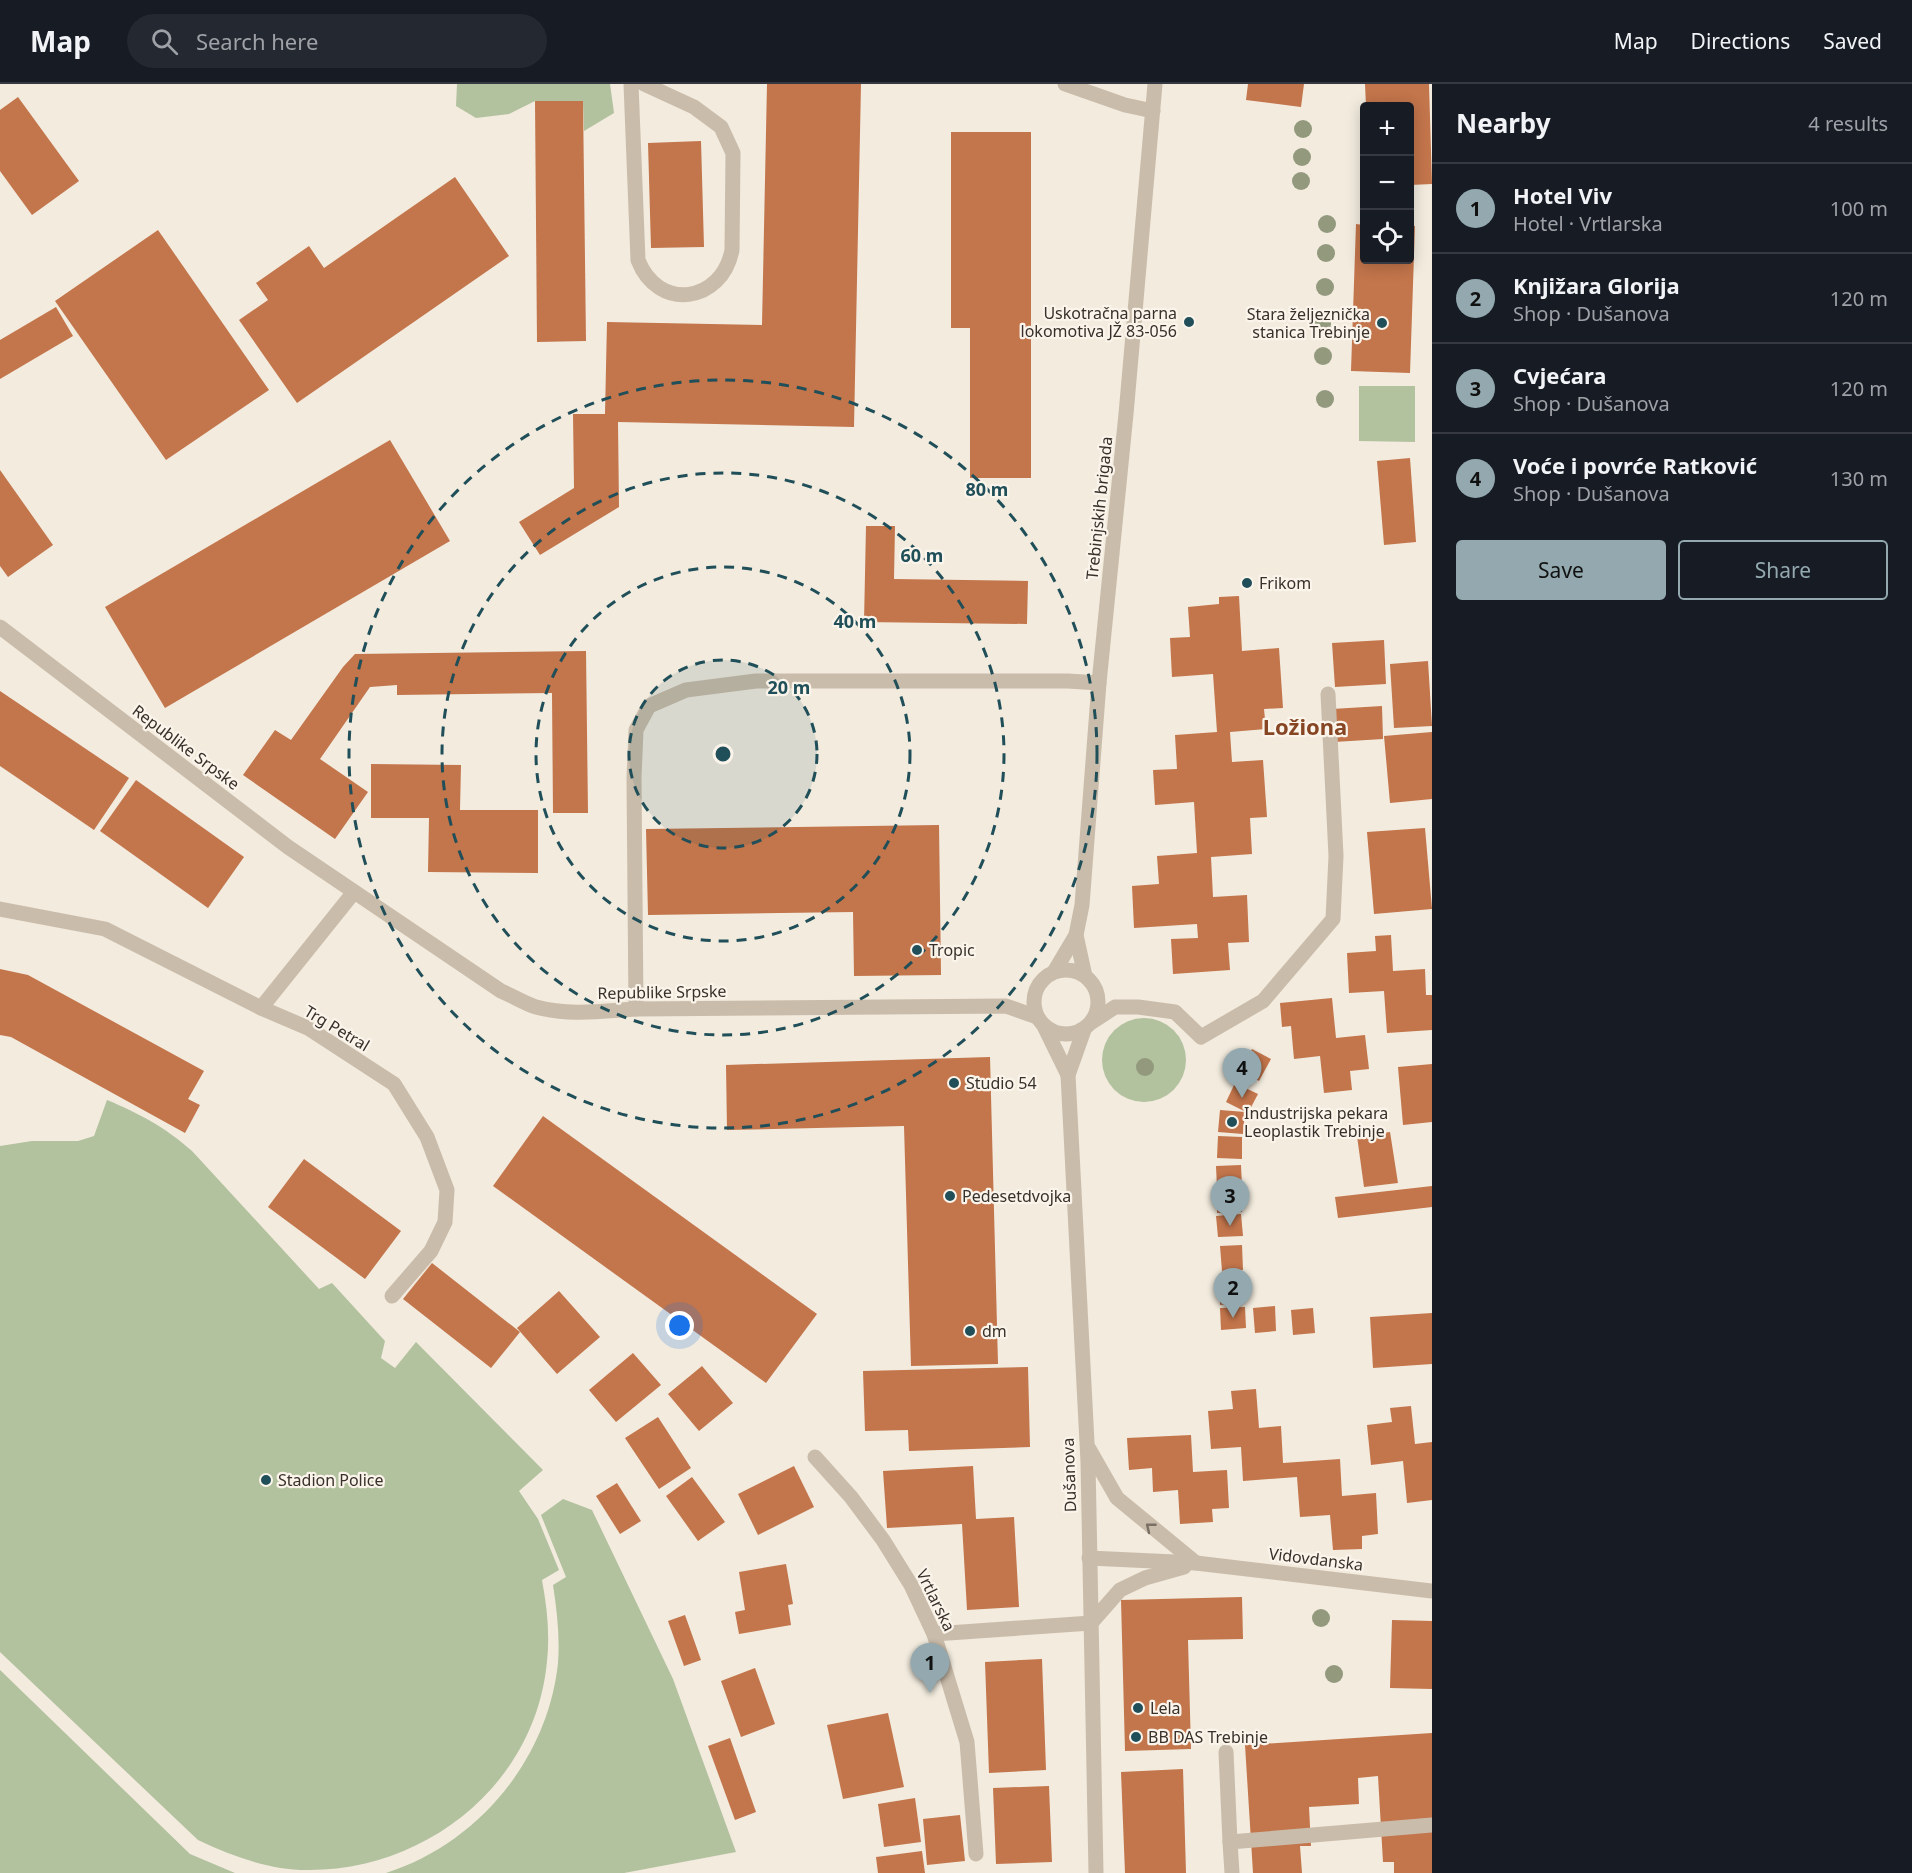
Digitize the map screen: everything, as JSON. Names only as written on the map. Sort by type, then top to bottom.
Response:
[{"type":"street","points":[[631,84],[638,260],[642,270],[654,285],[668,292],[690,295],[710,288],[725,272],[730,261],[733,153],[722,127],[694,107],[644,84]]},
{"type":"street","points":[[1065,84],[1125,105],[1153,111]]},
{"type":"street","name":"Trebinjskih brigada","points":[[1076,935],[1082,905],[1155,84]]},
{"type":"street","name":"Republike Srpske","points":[[0,627],[288,847],[501,991],[534,1006],[558,1012],[636,1009],[1006,1006]]},
{"type":"street","points":[[636,1009],[634,766],[636,730],[649,706],[686,690],[756,681],[1068,681],[1100,683]]},
{"type":"street","points":[[1006,1006],[1041,1021],[1053,1032],[1063,1034],[1088,1026],[1115,1007],[1138,1007],[1175,1012],[1201,1037],[1263,1001],[1333,919],[1336,856],[1328,694]]},
{"type":"street","points":[[261,1008],[354,892]]},
{"type":"street","name":"Trg Petral","points":[[0,909],[105,930],[261,1008],[308,1028],[394,1084],[428,1137],[447,1190],[445,1222],[431,1251],[392,1296]]},
{"type":"street","points":[[1054,972],[1076,935]]},
{"type":"street","points":[[1076,935],[1085,976]]},
{"type":"street","points":[[1075,970],[1093,983],[1099,1003],[1097,1013],[1088,1026],[1068,1075],[1034,1007],[1034,996],[1045,977],[1054,972],[1075,970]]},
{"type":"street","points":[[1097,992],[1115,1007]]},
{"type":"street","points":[[1006,1006],[1034,996]]},
{"type":"street","name":"Dušanova","points":[[1068,1075],[1086,1444],[1096,1873]]},
{"type":"street","points":[[1086,1444],[1117,1498],[1196,1563]]},
{"type":"street","name":"Vrtlarska","points":[[815,1457],[851,1497],[883,1540],[911,1585],[934,1634],[966,1742],[976,1854]]},
{"type":"street","name":"Vidovdanska","points":[[1089,1558],[1196,1563],[1432,1591]]},
{"type":"street","name":"Vidovdanska","points":[[1090,1623],[1120,1590],[1145,1578],[1196,1563]]},
{"type":"street","points":[[934,1634],[1090,1623]]},
{"type":"street","points":[[1226,1752],[1232,1873]]},
{"type":"street","points":[[1230,1842],[1432,1825]]},
{"type":"green space","points":[[457,84],[610,84],[614,113],[584,131],[583,101],[535,101],[509,114],[476,118],[456,106]]},
{"type":"green space","points":[[1359,386],[1415,386],[1415,442],[1359,441]]},
{"type":"green space","points":[[1136,1018],[1152,1018],[1168,1025],[1179,1036],[1186,1052],[1183,1076],[1174,1090],[1152,1102],[1136,1102],[1120,1095],[1109,1084],[1102,1068],[1102,1052],[1109,1036],[1120,1025]]},
{"type":"green space","name":"Stadion Police","points":[[107,1100],[152,1122],[192,1151],[319,1289],[332,1283],[385,1341],[381,1358],[395,1368],[416,1342],[543,1470],[519,1491],[538,1519],[559,1570],[542,1580],[547,1610],[548,1641],[547,1661],[538,1705],[522,1746],[498,1781],[468,1812],[432,1837],[393,1855],[351,1866],[307,1870],[279,1868],[251,1861],[198,1840],[0,1652],[0,1146],[32,1141],[78,1141],[94,1136]]},
{"type":"green space","points":[[563,1499],[592,1510],[673,1679],[736,1852],[624,1873],[386,1873],[419,1860],[450,1841],[478,1819],[503,1793],[523,1764],[540,1732],[552,1698],[558,1663],[558,1624],[553,1585],[566,1577],[541,1515]]},
{"type":"green space","points":[[0,1670],[190,1854],[235,1873],[0,1873]]},
{"type":"building","points":[[767,84],[861,84],[854,427],[618,422],[619,507],[540,555],[519,522],[574,488],[573,414],[605,414],[607,322],[762,325]]},
{"type":"building","points":[[1248,84],[1304,84],[1301,107],[1246,100]]},
{"type":"building","points":[[1365,84],[1429,84],[1432,184],[1414,185],[1414,102],[1366,102]]},
{"type":"building","points":[[18,97],[79,181],[32,215],[0,171],[0,110]]},
{"type":"building","points":[[535,101],[583,101],[586,341],[537,342]]},
{"type":"building","points":[[951,132],[1031,132],[1031,478],[970,478],[970,328],[951,328]]},
{"type":"building","points":[[701,141],[704,247],[651,248],[648,143]]},
{"type":"building","points":[[455,177],[509,256],[297,403],[239,320],[268,300],[256,283],[309,246],[324,268]]},
{"type":"building","name":"Stara željeznička stanica Trebinje","points":[[1356,224],[1360,224],[1360,264],[1414,264],[1410,373],[1351,371]]},
{"type":"building","points":[[158,230],[269,390],[166,460],[55,301]]},
{"type":"building","points":[[56,307],[73,336],[0,379],[0,340]]},
{"type":"building","points":[[390,440],[450,541],[165,708],[105,607]]},
{"type":"building","points":[[1410,458],[1416,542],[1384,545],[1377,461]]},
{"type":"building","points":[[0,470],[53,545],[8,577],[0,566]]},
{"type":"building","points":[[866,526],[895,526],[894,579],[1028,581],[1027,624],[864,622]]},
{"type":"building","points":[[1239,596],[1242,651],[1279,648],[1283,708],[1264,709],[1266,729],[1230,732],[1232,762],[1263,760],[1267,817],[1250,818],[1252,854],[1211,857],[1213,897],[1247,895],[1249,942],[1228,943],[1230,970],[1173,974],[1171,939],[1198,938],[1197,924],[1134,928],[1132,886],[1159,884],[1157,856],[1197,853],[1194,802],[1155,805],[1153,770],[1177,769],[1175,735],[1217,732],[1213,674],[1172,677],[1170,638],[1190,637],[1188,607],[1219,604],[1219,597]]},
{"type":"building","points":[[1384,640],[1386,684],[1335,687],[1332,643]]},
{"type":"building","points":[[586,651],[588,813],[553,813],[552,693],[397,695],[397,685],[370,687],[320,759],[368,792],[335,839],[243,775],[275,730],[291,740],[343,667],[355,654]]},
{"type":"building","points":[[1428,661],[1432,726],[1394,728],[1390,664]]},
{"type":"building","points":[[0,691],[129,778],[94,830],[0,766]]},
{"type":"building","points":[[1382,706],[1383,739],[1334,742],[1332,709]]},
{"type":"building","points":[[1432,732],[1432,799],[1390,803],[1384,736]]},
{"type":"building","points":[[371,764],[461,765],[460,810],[538,810],[538,873],[428,872],[429,818],[371,818]]},
{"type":"building","points":[[136,780],[244,857],[208,908],[100,831]]},
{"type":"building","points":[[939,825],[941,975],[854,976],[853,912],[648,915],[646,829]]},
{"type":"building","points":[[1425,828],[1432,909],[1374,914],[1367,832]]},
{"type":"building","points":[[1391,935],[1393,971],[1425,969],[1426,995],[1432,995],[1432,1030],[1387,1033],[1384,991],[1349,993],[1347,953],[1376,951],[1375,936]]},
{"type":"building","points":[[0,969],[28,975],[204,1071],[188,1099],[200,1105],[185,1133],[11,1037],[0,1035]]},
{"type":"building","points":[[1332,998],[1336,1038],[1365,1035],[1369,1069],[1350,1071],[1352,1090],[1324,1093],[1320,1056],[1294,1059],[1291,1026],[1282,1027],[1280,1003]]},
{"type":"building","points":[[1252,1049],[1271,1059],[1259,1081],[1240,1071]]},
{"type":"building","name":"Pedesetdvojka","points":[[990,1057],[998,1364],[911,1366],[904,1126],[727,1130],[726,1065]]},
{"type":"building","points":[[1432,1064],[1432,1122],[1403,1125],[1398,1067]]},
{"type":"building","points":[[1235,1083],[1258,1094],[1248,1113],[1226,1102]]},
{"type":"building","name":"Industrijska pekara Leoplastik Trebinje","points":[[1220,1110],[1245,1112],[1243,1134],[1218,1132]]},
{"type":"building","points":[[543,1116],[817,1314],[766,1383],[493,1186]]},
{"type":"building","points":[[1390,1132],[1398,1183],[1364,1187],[1357,1136]]},
{"type":"building","points":[[1218,1136],[1242,1137],[1242,1159],[1217,1158]]},
{"type":"building","points":[[304,1159],[401,1231],[365,1279],[268,1207]]},
{"type":"building","points":[[1241,1165],[1242,1187],[1217,1188],[1216,1166]]},
{"type":"building","points":[[1432,1186],[1432,1207],[1338,1218],[1335,1197]]},
{"type":"building","points":[[1242,1190],[1242,1212],[1217,1213],[1217,1191]]},
{"type":"building","points":[[1241,1214],[1243,1236],[1218,1237],[1216,1216]]},
{"type":"building","points":[[1242,1245],[1243,1270],[1222,1271],[1220,1246]]},
{"type":"building","points":[[432,1263],[520,1332],[491,1368],[403,1299]]},
{"type":"building","points":[[1244,1282],[1245,1303],[1220,1305],[1219,1283]]},
{"type":"building","points":[[559,1291],[600,1337],[557,1374],[517,1328]]},
{"type":"building","points":[[1275,1306],[1276,1331],[1255,1333],[1253,1308]]},
{"type":"building","points":[[1245,1307],[1246,1328],[1221,1330],[1220,1308]]},
{"type":"building","points":[[1313,1308],[1315,1333],[1293,1335],[1291,1310]]},
{"type":"building","points":[[1432,1313],[1432,1364],[1373,1368],[1370,1317]]},
{"type":"building","points":[[633,1353],[661,1385],[616,1422],[589,1390]]},
{"type":"building","points":[[702,1366],[733,1403],[699,1431],[668,1394]]},
{"type":"building","points":[[1028,1367],[1030,1447],[909,1451],[908,1430],[865,1431],[863,1371]]},
{"type":"building","points":[[1256,1389],[1259,1428],[1281,1426],[1283,1463],[1340,1459],[1342,1496],[1376,1493],[1378,1534],[1362,1536],[1362,1549],[1333,1550],[1330,1515],[1300,1517],[1297,1477],[1243,1481],[1241,1447],[1211,1449],[1208,1411],[1233,1409],[1231,1391]]},
{"type":"building","points":[[1411,1406],[1415,1444],[1432,1442],[1432,1500],[1407,1503],[1403,1461],[1371,1465],[1367,1425],[1392,1422],[1390,1408]]},
{"type":"building","points":[[658,1417],[691,1468],[659,1489],[625,1438]]},
{"type":"building","points":[[1191,1435],[1193,1472],[1227,1470],[1229,1508],[1212,1509],[1213,1522],[1180,1524],[1178,1490],[1153,1492],[1152,1468],[1129,1470],[1127,1438]]},
{"type":"building","points":[[794,1466],[814,1507],[758,1535],[738,1494]]},
{"type":"building","points":[[973,1466],[976,1519],[1014,1517],[1019,1607],[967,1610],[962,1524],[887,1528],[883,1471]]},
{"type":"building","points":[[692,1477],[725,1522],[698,1541],[666,1496]]},
{"type":"building","points":[[617,1483],[641,1521],[620,1534],[596,1496]]},
{"type":"building","points":[[786,1564],[793,1604],[788,1605],[791,1625],[739,1634],[735,1612],[745,1610],[739,1572]]},
{"type":"building","points":[[1242,1597],[1243,1639],[1188,1640],[1191,1749],[1125,1751],[1121,1600]]},
{"type":"building","points":[[685,1615],[701,1660],[684,1666],[668,1621]]},
{"type":"building","points":[[1392,1620],[1432,1621],[1432,1689],[1390,1688]]},
{"type":"building","points":[[1042,1659],[1046,1770],[989,1773],[985,1662]]},
{"type":"building","points":[[755,1668],[775,1724],[741,1737],[721,1681]]},
{"type":"building","points":[[888,1713],[904,1787],[843,1799],[827,1725]]},
{"type":"building","points":[[1432,1733],[1432,1873],[1394,1873],[1394,1862],[1383,1862],[1378,1776],[1358,1778],[1359,1804],[1309,1807],[1311,1846],[1300,1846],[1302,1873],[1253,1873],[1245,1745]]},
{"type":"building","points":[[730,1738],[756,1812],[735,1820],[708,1746]]},
{"type":"building","points":[[1183,1769],[1186,1873],[1125,1873],[1121,1772]]},
{"type":"building","points":[[1049,1786],[1052,1862],[996,1864],[993,1788]]},
{"type":"building","points":[[915,1798],[921,1842],[884,1847],[878,1804]]},
{"type":"building","points":[[960,1815],[965,1861],[927,1865],[923,1819]]},
{"type":"building","points":[[922,1851],[925,1873],[878,1873],[876,1857]]},
{"type":"place","name":"Uskotračna parna lokomotiva JŽ 83-056","points":[[1189,322]]},
{"type":"place","name":"Stara željeznička stanica Trebinje","points":[[1382,323]]},
{"type":"place","name":"Frikom","points":[[1247,583]]},
{"type":"place","name":"Tropic","points":[[917,950]]},
{"type":"place","name":"Studio 54","points":[[954,1083]]},
{"type":"place","name":"Voće i povrće Ratković","points":[[1242,1098]]},
{"type":"place","name":"Industrijska pekara Leoplastik Trebinje","points":[[1232,1122]]},
{"type":"place","name":"Pedesetdvojka","points":[[950,1196]]},
{"type":"place","name":"Cvjećara","points":[[1230,1226]]},
{"type":"place","name":"Knjižara Glorija","points":[[1233,1318]]},
{"type":"place","name":"dm","points":[[970,1331]]},
{"type":"place","name":"Stadion Police","points":[[266,1480]]},
{"type":"place","name":"Hotel Viv","points":[[930,1693]]},
{"type":"place","name":"Lela","points":[[1138,1708]]},
{"type":"place","name":"BB DAS Trebinje","points":[[1136,1737]]},
{"type":"district","name":"Ložiona","points":[[1305,726]]}]
